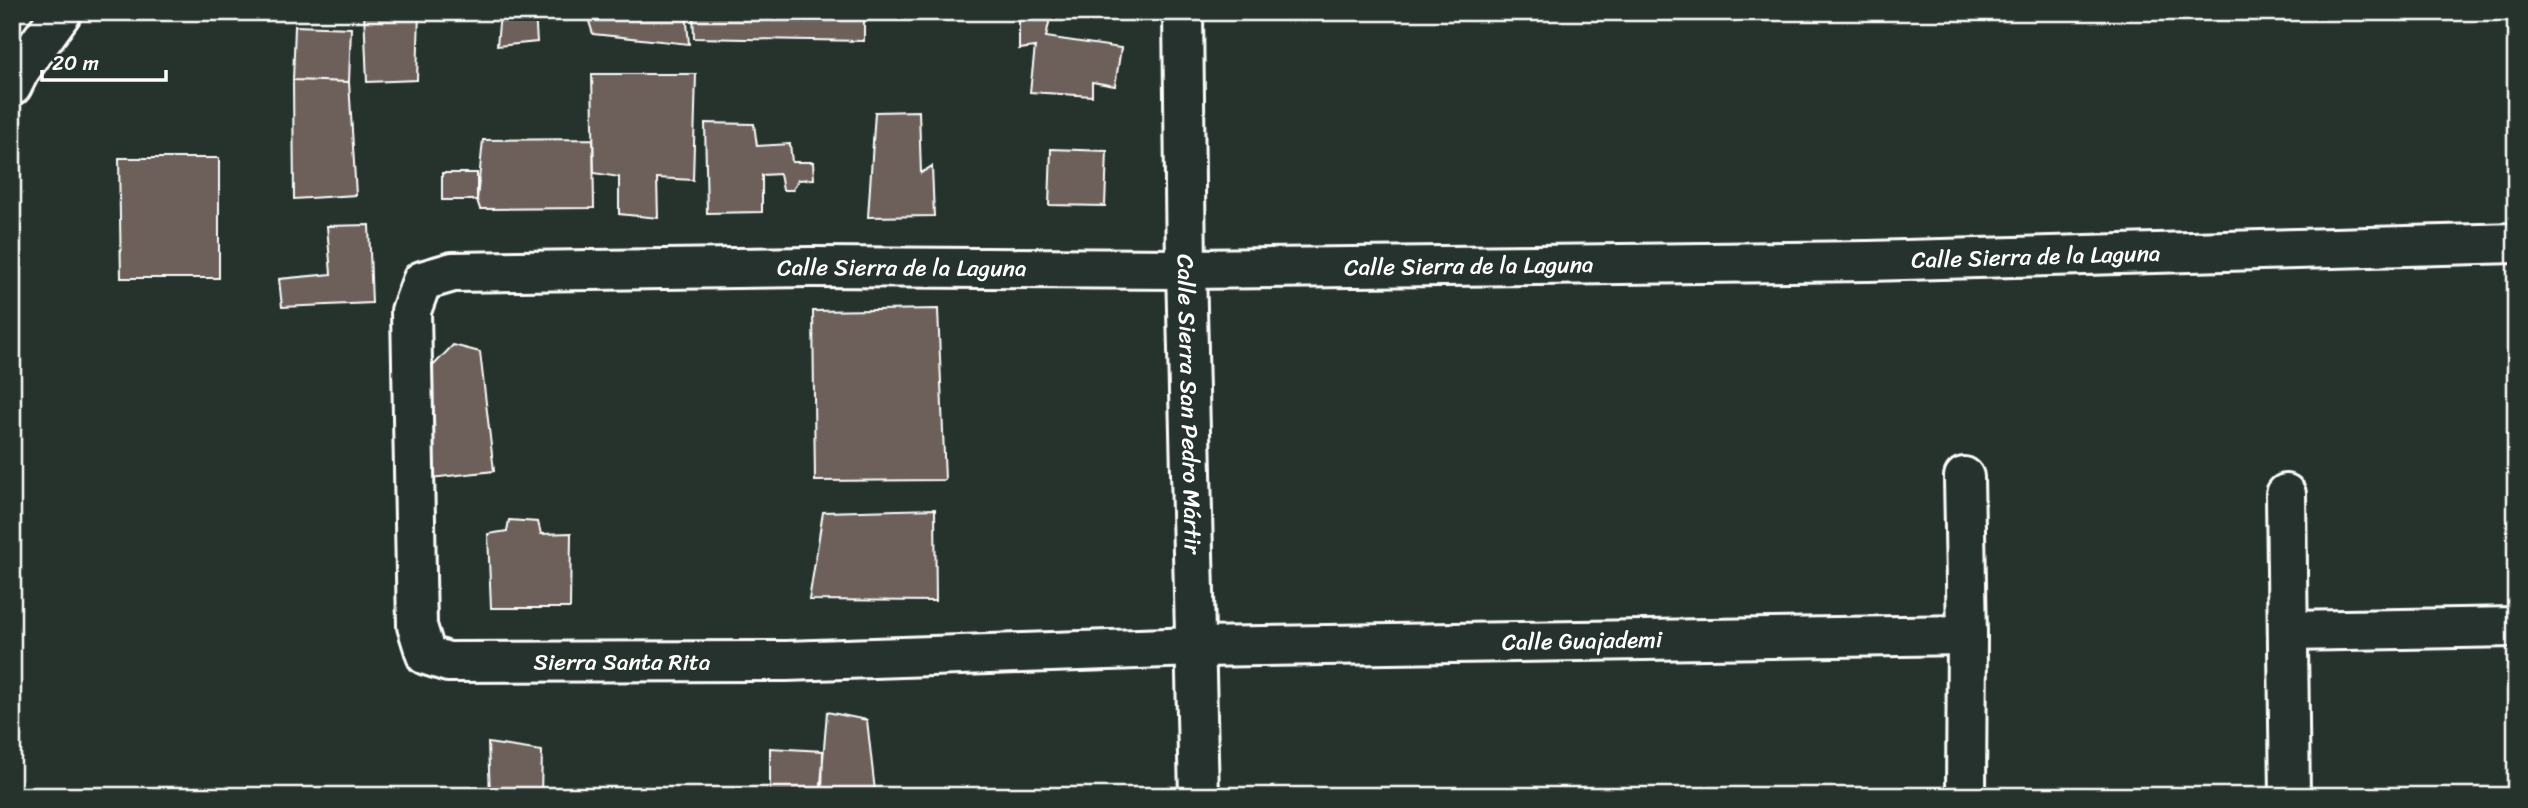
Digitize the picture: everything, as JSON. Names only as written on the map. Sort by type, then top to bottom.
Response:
[{"type":"street","points":[[12,86],[20,70],[62,12]]},
{"type":"street","name":"Calle Sierra San Pedro Mártir","points":[[1183,12],[1186,269],[1199,796]]},
{"type":"street","name":"Calle Sierra de la Laguna","points":[[422,281],[453,272],[812,267],[1186,269],[1868,261],[2516,243]]},
{"type":"street","name":"Sierra Santa Rita","points":[[422,281],[411,311],[417,626],[426,655],[448,663],[786,661],[1196,647]]},
{"type":"street","points":[[1964,477],[1966,796]]},
{"type":"street","points":[[2286,494],[2290,796]]},
{"type":"street","points":[[2288,631],[2516,627]]},
{"type":"street","name":"Calle Guajademi","points":[[1196,647],[1967,635]]},
{"type":"building","points":[[364,12],[419,12],[417,80],[367,82]]},
{"type":"building","points":[[500,12],[535,12],[537,42],[497,46]]},
{"type":"building","points":[[586,12],[686,12],[689,44],[593,34]]},
{"type":"building","points":[[693,12],[864,12],[864,41],[694,38]]},
{"type":"building","points":[[1050,18],[1046,37],[1121,48],[1115,86],[1092,82],[1092,96],[1030,92],[1035,47],[1019,49],[1019,20]]},
{"type":"building","points":[[295,26],[351,28],[349,82],[293,80]]},
{"type":"building","points":[[592,74],[696,74],[693,180],[657,178],[658,218],[619,214],[619,177],[594,173]]},
{"type":"building","points":[[293,80],[349,82],[356,195],[294,199]]},
{"type":"building","points":[[919,111],[921,173],[932,166],[934,216],[868,217],[875,112]]},
{"type":"building","points":[[705,123],[754,124],[757,146],[790,144],[792,162],[813,162],[814,179],[798,180],[793,190],[783,190],[780,174],[762,175],[762,212],[707,213]]},
{"type":"building","points":[[593,139],[594,208],[480,209],[477,200],[483,140]]},
{"type":"building","points":[[1051,149],[1107,151],[1105,206],[1049,205]]},
{"type":"building","points":[[119,158],[219,158],[219,278],[121,278]]},
{"type":"building","points":[[442,173],[477,173],[477,200],[442,200]]},
{"type":"building","points":[[369,225],[372,303],[282,307],[279,279],[331,274],[327,226]]},
{"type":"building","points":[[938,309],[945,480],[815,481],[813,311]]},
{"type":"building","points":[[453,345],[480,352],[494,471],[431,478],[428,371]]},
{"type":"building","points":[[935,509],[936,601],[809,600],[823,512]]},
{"type":"building","points":[[509,520],[538,522],[541,534],[571,533],[570,608],[491,608],[488,534],[507,531]]},
{"type":"building","points":[[827,712],[867,720],[875,791],[820,796]]},
{"type":"building","points":[[488,743],[542,751],[541,796],[490,796]]},
{"type":"building","points":[[770,748],[823,751],[822,796],[770,796]]}]
